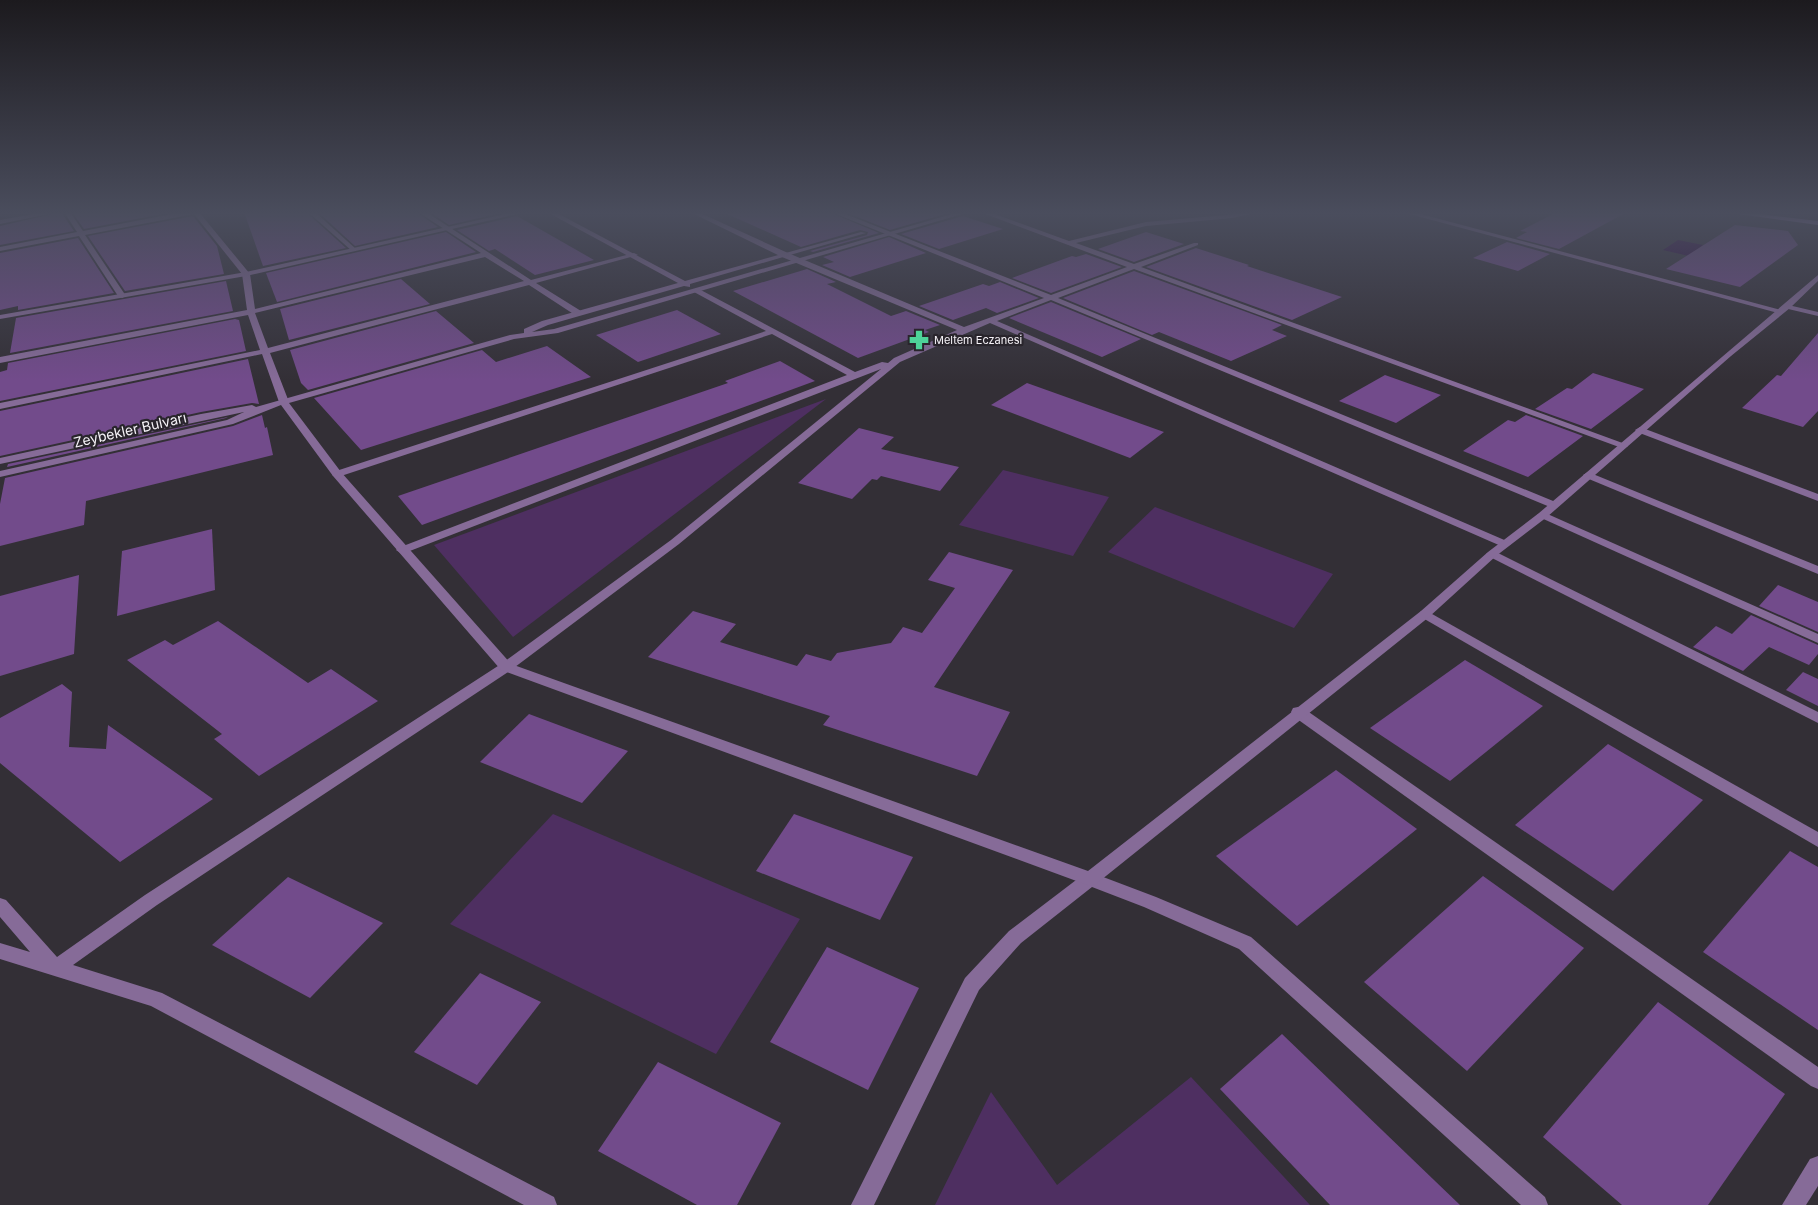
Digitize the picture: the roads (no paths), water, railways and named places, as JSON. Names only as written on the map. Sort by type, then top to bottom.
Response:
[{"type":"street","points":[[104,268],[122,296]]},
{"type":"street","points":[[241,268],[246,274],[251,312],[284,402],[337,474],[506,667],[1090,879],[1150,902],[1245,943],[1536,1205]]},
{"type":"street","points":[[0,318],[272,268]]},
{"type":"street","points":[[0,360],[251,312],[429,268]]},
{"type":"street","points":[[508,268],[578,313]]},
{"type":"street","points":[[0,406],[266,351],[582,268]]},
{"type":"street","points":[[658,268],[855,376]]},
{"type":"street","name":"Zeybekler Bulvarı","points":[[513,337],[544,323],[737,268]]},
{"type":"street","name":"Zeybekler Bulvarı","points":[[0,474],[230,422],[264,408],[513,337],[555,331],[773,268]]},
{"type":"street","points":[[815,268],[964,330]]},
{"type":"street","points":[[977,268],[1054,298],[1554,505]]},
{"type":"street","points":[[402,550],[897,360],[964,330],[1134,268]]},
{"type":"street","points":[[1140,268],[1624,445]]},
{"type":"street","points":[[1625,268],[1784,309],[1818,314]]},
{"type":"street","points":[[862,1205],[972,984],[1015,937],[1424,614],[1492,554],[1554,505],[1784,309],[1818,277]]},
{"type":"street","points":[[991,320],[1505,544]]},
{"type":"street","points":[[337,474],[773,331]]},
{"type":"street","points":[[56,968],[151,900],[506,667],[675,542],[897,360]]},
{"type":"street","name":"Zeybekler Bulvarı","points":[[0,461],[201,417],[264,408]]},
{"type":"street","points":[[1640,430],[1818,498]]},
{"type":"street","points":[[1588,476],[1818,570]]},
{"type":"street","points":[[1542,515],[1818,639]]},
{"type":"street","points":[[1492,554],[1818,718]]},
{"type":"street","points":[[1424,614],[1818,840]]},
{"type":"street","points":[[1298,712],[1818,1079]]},
{"type":"street","points":[[0,905],[56,968]]},
{"type":"street","points":[[0,951],[154,999],[546,1205]]},
{"type":"street","points":[[1793,1205],[1818,1167]]},
{"type":"place","name":"Meltem Eczanesi","points":[[919,340]]}]
